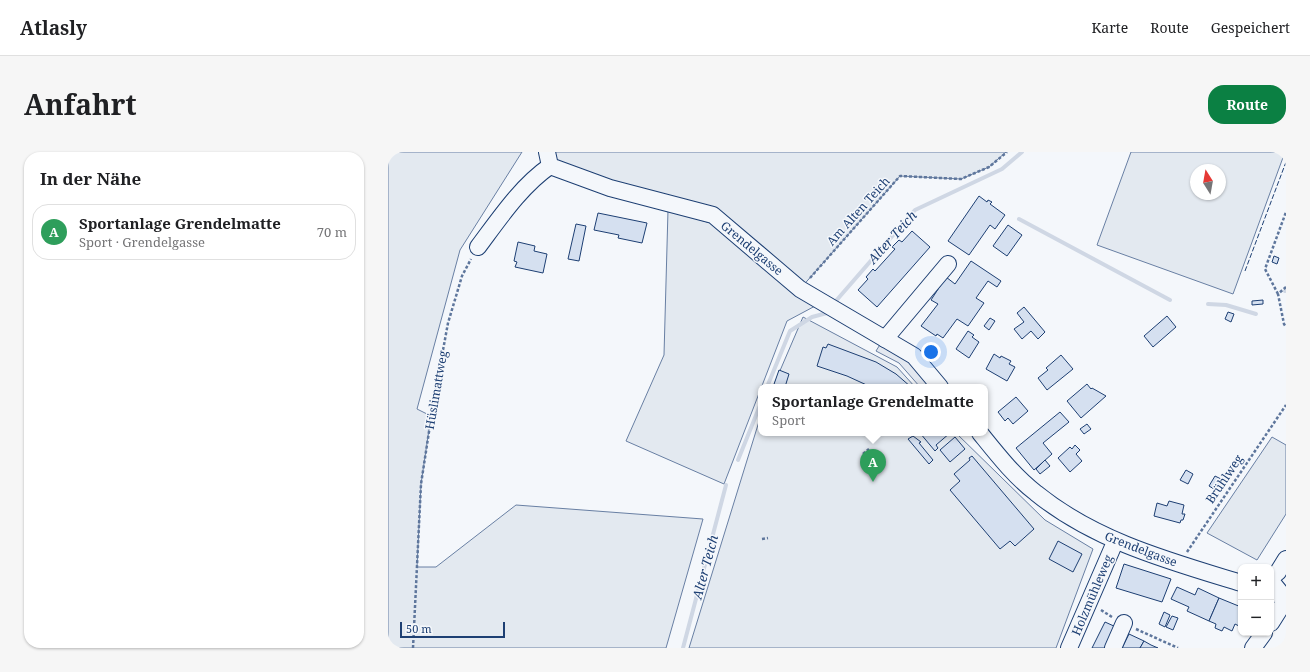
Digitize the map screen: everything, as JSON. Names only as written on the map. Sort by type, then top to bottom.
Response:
[{"type":"street","name":"Grendelgasse","points":[[549,159],[610,188],[713,215],[800,289],[914,356],[937,384]]},
{"type":"street","points":[[478,247],[506,209],[539,174],[549,159]]},
{"type":"street","points":[[885,340],[948,264]]},
{"type":"street","name":"Grendelgasse","points":[[982,436],[1010,470],[1035,493],[1070,518],[1115,542],[1238,582]]},
{"type":"street","name":"Holzmühleweg","points":[[1069,648],[1115,542]]},
{"type":"street","points":[[1274,577],[1286,559]]},
{"type":"street","points":[[1274,584],[1280,592],[1283,604],[1274,618]]},
{"type":"street","points":[[1113,648],[1124,623]]},
{"type":"street","points":[[1253,648],[1262,636]]},
{"type":"path","name":"Am Alten Teich","points":[[800,289],[900,176],[961,179],[989,167],[1007,152]]},
{"type":"path","points":[[1286,212],[1265,269],[1278,294],[1284,324],[1286,327]]},
{"type":"path","name":"Hüslimattweg","points":[[413,648],[421,484],[434,399],[448,323],[462,276],[478,247]]},
{"type":"path","points":[[1278,294],[1286,287]]},
{"type":"path","name":"Brühlweg","points":[[1179,564],[1286,405]]},
{"type":"path","points":[[863,454],[869,449]]},
{"type":"path","points":[[762,539],[768,538]]},
{"type":"path","points":[[1088,603],[1124,623],[1178,648]]},
{"type":"shaded area","points":[[388,152],[522,152],[460,250],[417,409],[431,416],[421,484],[417,567],[436,567],[516,505],[703,519],[666,648],[388,648]]},
{"type":"shaded area","points":[[547,152],[1006,152],[989,167],[961,179],[900,176],[800,289],[713,215],[575,176]]},
{"type":"shaded area","points":[[1131,152],[1285,152],[1233,294],[1097,245]]},
{"type":"shaded area","points":[[668,210],[720,226],[817,305],[787,321],[763,384],[758,384],[758,396],[724,484],[626,441],[664,355]]},
{"type":"shaded area","points":[[803,317],[897,367],[912,384],[774,384]]},
{"type":"shaded area","points":[[881,343],[904,356],[928,384],[917,384],[899,363],[876,351]]},
{"type":"shaded area","points":[[758,425],[758,436],[959,436],[1045,520],[1093,549],[1056,648],[689,648]]},
{"type":"shaded area","points":[[1272,437],[1286,445],[1286,514],[1257,560],[1207,533]]},
{"type":"building","points":[[979,196],[987,202],[988,200],[992,202],[990,204],[1005,215],[995,229],[990,225],[969,255],[948,241]]},
{"type":"building","points":[[598,213],[647,223],[642,243],[618,238],[619,235],[594,230]]},
{"type":"building","points":[[576,224],[586,226],[579,261],[568,259]]},
{"type":"building","points":[[1008,225],[1022,235],[1007,256],[993,246]]},
{"type":"building","points":[[912,231],[930,247],[877,307],[858,290],[868,279],[866,277],[873,269],[875,271],[895,249],[892,247],[899,240],[902,242]]},
{"type":"building","points":[[518,242],[535,246],[534,251],[547,254],[543,273],[515,267],[517,262],[514,261]]},
{"type":"building","points":[[1274,256],[1279,258],[1277,264],[1272,262]]},
{"type":"building","points":[[971,261],[1001,281],[997,287],[988,281],[976,298],[984,303],[968,326],[957,319],[943,338],[937,334],[936,336],[921,326],[938,304],[931,300],[946,277],[955,284]]},
{"type":"building","points":[[1263,300],[1263,304],[1252,305],[1252,301]]},
{"type":"building","points":[[1024,307],[1045,332],[1038,339],[1031,331],[1022,339],[1014,329],[1024,322],[1017,313]]},
{"type":"building","points":[[1228,312],[1234,314],[1231,322],[1225,319]]},
{"type":"building","points":[[1167,316],[1176,327],[1153,347],[1144,336]]},
{"type":"building","points":[[990,318],[995,321],[989,330],[984,326]]},
{"type":"building","points":[[968,331],[974,335],[972,337],[979,342],[969,358],[956,349]]},
{"type":"building","points":[[828,344],[876,362],[896,374],[908,384],[864,384],[847,376],[817,366],[823,347],[826,348]]},
{"type":"building","points":[[994,354],[1000,358],[1001,356],[1011,361],[1009,364],[1015,367],[1007,381],[986,369]]},
{"type":"building","points":[[1061,355],[1073,369],[1047,390],[1038,378],[1048,370],[1046,368]]},
{"type":"building","points":[[779,370],[789,374],[786,384],[774,384]]},
{"type":"building","points":[[1087,384],[1091,389],[1092,388],[1106,396],[1081,418],[1067,401]]},
{"type":"building","points":[[1016,397],[1028,411],[1013,424],[1008,418],[1005,421],[998,412]]},
{"type":"building","points":[[1060,412],[1069,422],[1043,443],[1052,454],[1034,470],[1016,448]]},
{"type":"building","points":[[1087,424],[1091,429],[1084,434],[1080,429]]},
{"type":"building","points":[[913,436],[921,442],[919,443],[933,460],[929,464],[908,439]]},
{"type":"building","points":[[922,436],[946,436],[936,445],[938,448],[935,451]]},
{"type":"building","points":[[955,437],[965,449],[950,462],[940,450]]},
{"type":"building","points":[[1075,445],[1080,450],[1076,454],[1082,461],[1070,472],[1058,458],[1070,447],[1072,449]]},
{"type":"building","points":[[972,456],[1034,529],[1015,546],[1010,541],[1000,549],[950,490],[960,481],[954,474],[970,460],[969,458]]},
{"type":"building","points":[[1045,460],[1050,466],[1040,474],[1036,469]]},
{"type":"building","points":[[1186,470],[1193,474],[1188,484],[1180,480]]},
{"type":"building","points":[[1215,476],[1221,479],[1214,489],[1209,486]]},
{"type":"building","points":[[1220,482],[1224,485],[1220,492],[1215,489]]},
{"type":"building","points":[[1169,501],[1184,505],[1182,514],[1185,514],[1180,523],[1154,516],[1157,503],[1167,506]]},
{"type":"building","points":[[1058,541],[1082,554],[1073,572],[1049,559]]},
{"type":"building","points":[[1124,564],[1171,579],[1162,602],[1116,588]]},
{"type":"building","points":[[1177,587],[1195,595],[1198,588],[1219,598],[1209,621],[1187,611],[1189,607],[1171,599]]},
{"type":"building","points":[[1219,598],[1238,606],[1238,626],[1235,624],[1232,631],[1224,627],[1222,631],[1215,628],[1216,624],[1209,621]]},
{"type":"building","points":[[1164,612],[1170,615],[1165,627],[1159,624]]},
{"type":"building","points":[[1172,616],[1178,618],[1173,630],[1166,627]]},
{"type":"building","points":[[1105,622],[1116,627],[1106,648],[1092,648]]},
{"type":"building","points":[[1129,634],[1144,641],[1140,648],[1122,648]]},
{"type":"building","points":[[1144,641],[1151,645],[1158,648],[1140,648]]},
{"type":"waterway","name":"Alter Teich","points":[[835,302],[915,210],[1002,169],[1022,152]]},
{"type":"waterway","points":[[1019,219],[1170,300]]},
{"type":"waterway","points":[[1208,304],[1226,305],[1256,314]]},
{"type":"waterway","name":"Alter Teich","points":[[768,384],[790,331],[812,317],[827,313]]},
{"type":"waterway","name":"Alter Teich","points":[[738,460],[758,410]]},
{"type":"waterway","name":"Alter Teich","points":[[683,648],[726,485]]},
{"type":"fence","points":[[1245,271],[1286,162]]},
{"type":"place","name":"Sportanlage Grendelmatte","points":[[873,482]]}]
